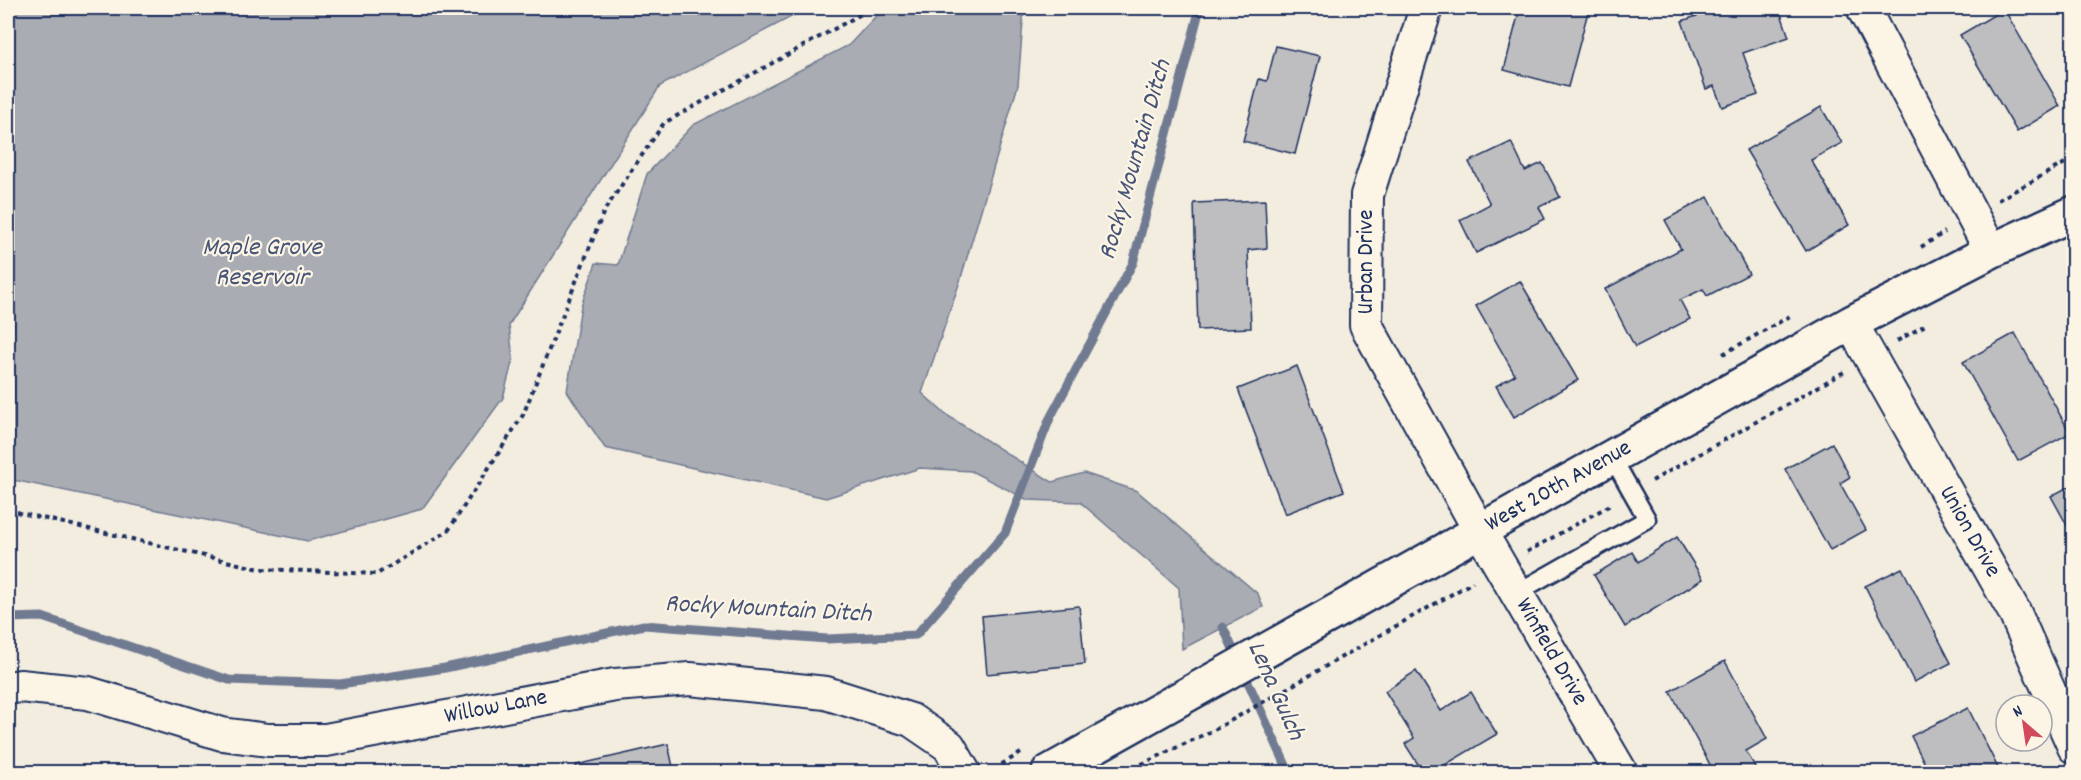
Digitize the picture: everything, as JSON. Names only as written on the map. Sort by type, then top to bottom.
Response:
[{"type":"street","name":"Urban Drive","points":[[1426,8],[1367,195],[1366,325],[1480,531]]},
{"type":"street","points":[[1863,8],[1991,250]]},
{"type":"street","name":"West 20th Avenue","points":[[1049,772],[1851,323],[1991,250],[2073,213]]},
{"type":"street","name":"Union Drive","points":[[1851,323],[2014,611],[2073,747]]},
{"type":"street","name":"Winfield Drive","points":[[1480,531],[1621,772]]},
{"type":"street","name":"Willow Lane","points":[[8,688],[20,686],[88,693],[222,734],[268,740],[326,740],[615,685],[690,679],[826,693],[911,720],[949,746],[964,772]]},
{"type":"lane","points":[[1509,580],[1647,519],[1612,457]]},
{"type":"path","points":[[8,510],[260,569],[376,574],[448,531],[523,415],[604,211],[664,123],[872,8]]},
{"type":"path","points":[[1125,772],[1238,716],[1276,694],[1509,580],[1632,492],[1931,322]]},
{"type":"water","name":"Maple Grove Reservoir","points":[[8,8],[808,8],[660,86],[509,325],[513,359],[503,398],[422,509],[308,541],[8,479]]},
{"type":"water","points":[[898,8],[1024,8],[1018,85],[960,281],[922,393],[945,414],[1052,482],[1084,473],[1137,491],[1258,594],[1263,607],[1182,649],[1179,588],[1080,502],[1028,500],[971,471],[920,468],[826,498],[605,448],[567,391],[581,306],[596,263],[618,265],[647,174],[693,125],[849,45],[876,16]]},
{"type":"building","points":[[1520,8],[1589,8],[1568,87],[1504,70]]},
{"type":"building","points":[[1720,8],[1779,8],[1789,37],[1743,53],[1758,95],[1722,107],[1714,86],[1706,89],[1682,21]]},
{"type":"building","points":[[2004,9],[2060,106],[2017,132],[1960,35]]},
{"type":"building","points":[[1276,46],[1320,56],[1295,154],[1243,141],[1259,79],[1267,81]]},
{"type":"building","points":[[1821,107],[1842,143],[1811,160],[1849,225],[1806,251],[1746,150]]},
{"type":"building","points":[[1511,142],[1525,171],[1542,163],[1560,197],[1539,207],[1545,219],[1476,253],[1460,220],[1490,204],[1469,162]]},
{"type":"building","points":[[1708,197],[1749,274],[1707,296],[1703,289],[1680,300],[1690,319],[1635,347],[1605,289],[1681,249],[1665,220]]},
{"type":"building","points":[[1265,200],[1267,248],[1248,250],[1251,328],[1198,330],[1194,203]]},
{"type":"building","points":[[1520,281],[1578,380],[1514,417],[1496,386],[1515,375],[1476,306]]},
{"type":"building","points":[[2015,333],[2070,433],[2018,461],[1963,362]]},
{"type":"building","points":[[1297,366],[1344,491],[1285,514],[1238,389]]},
{"type":"building","points":[[1832,443],[1850,477],[1840,483],[1866,530],[1830,550],[1785,469]]},
{"type":"building","points":[[2074,484],[2074,538],[2051,496]]},
{"type":"building","points":[[1677,537],[1703,579],[1625,627],[1594,575],[1632,552],[1638,562]]},
{"type":"building","points":[[1902,568],[1951,663],[1914,682],[1865,586]]},
{"type":"building","points":[[1079,606],[1085,664],[987,674],[982,616]]},
{"type":"building","points":[[1725,661],[1767,739],[1746,751],[1758,772],[1714,772],[1670,691]]},
{"type":"building","points":[[1416,671],[1441,711],[1471,692],[1497,734],[1433,772],[1423,772],[1405,744],[1414,738],[1385,691]]},
{"type":"building","points":[[1968,708],[2000,772],[1929,772],[1911,736]]},
{"type":"building","points":[[668,744],[674,772],[578,772],[576,765]]},
{"type":"waterway","name":"Rocky Mountain Ditch","points":[[8,618],[42,617],[229,680],[340,684],[445,668],[644,625],[827,639],[916,635],[1005,533],[1050,418],[1133,263],[1200,8]]},
{"type":"waterway","name":"Lena Gulch","points":[[1223,627],[1289,772]]}]
